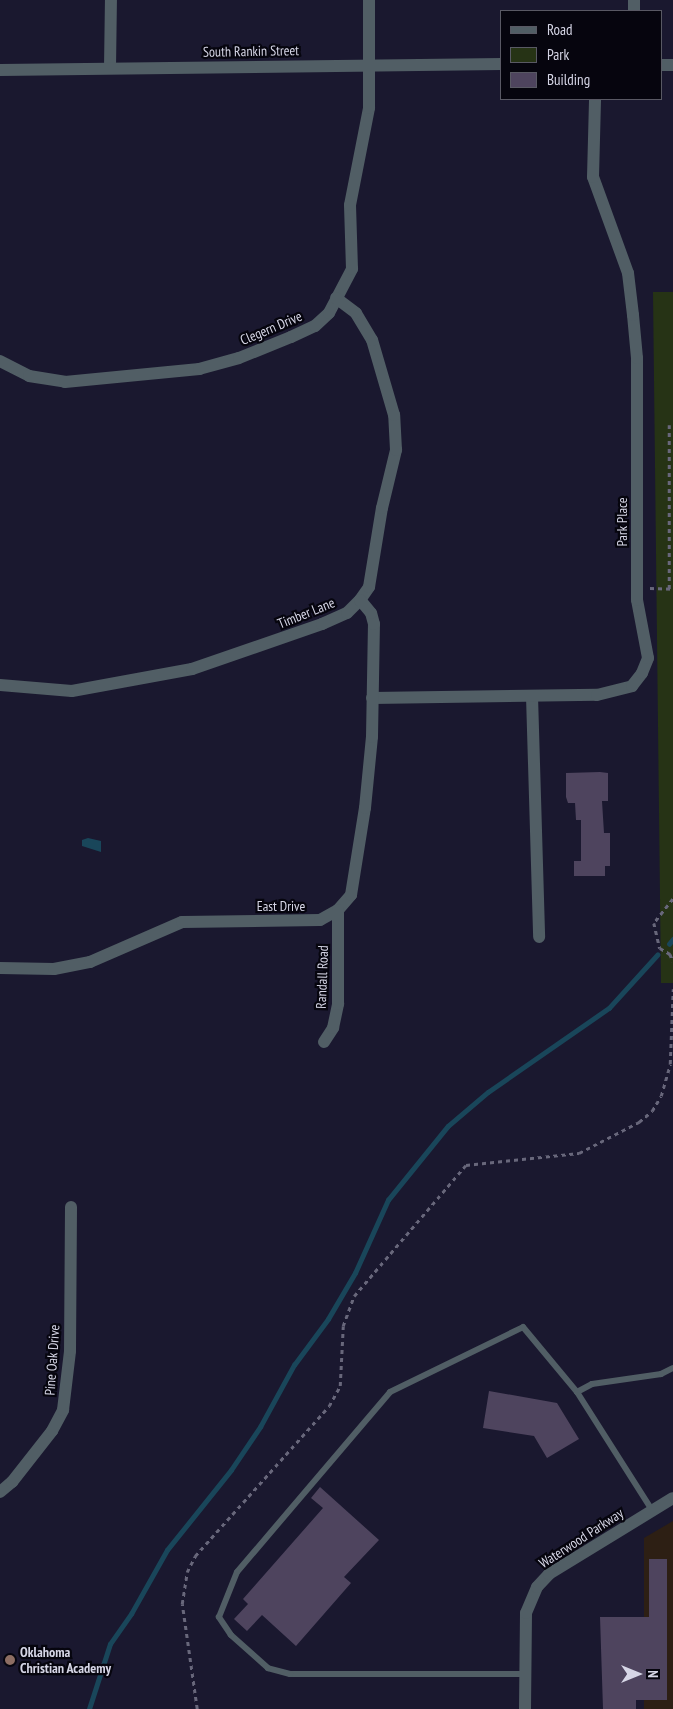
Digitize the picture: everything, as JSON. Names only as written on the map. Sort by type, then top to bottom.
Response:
[{"type":"street","points":[[110,68],[111,0]]},
{"type":"street","name":"Clegern Drive","points":[[0,361],[28,376],[65,382],[199,370],[238,358],[315,326],[329,313],[352,269],[350,205],[369,108],[369,0]]},
{"type":"street","name":"South Rankin Street","points":[[0,70],[370,64],[500,64]]},
{"type":"street","name":"Park Place","points":[[372,698],[597,695],[632,686],[642,673],[648,658],[637,588],[637,358],[633,315],[628,273],[593,177],[595,100]]},
{"type":"street","name":"Timber Lane","points":[[0,685],[72,691],[192,670],[322,624],[347,613],[360,600],[369,588],[382,508],[396,450],[394,415],[372,340],[356,313],[336,298]]},
{"type":"street","points":[[338,910],[351,895],[372,737],[374,624],[371,613],[360,600]]},
{"type":"street","points":[[532,696],[539,937]]},
{"type":"street","name":"East Drive","points":[[0,968],[54,970],[90,962],[182,922],[311,921],[320,920],[338,910]]},
{"type":"street","name":"Randall Road","points":[[324,1042],[333,1028],[338,1004],[338,910]]},
{"type":"street","name":"Pine Oak Drive","points":[[0,1492],[12,1482],[52,1431],[63,1410],[70,1352],[71,1207]]},
{"type":"street","name":"Waterwood Parkway","points":[[525,1709],[526,1613],[536,1587],[549,1574],[673,1498]]},
{"type":"lane","points":[[524,1674],[290,1674],[268,1668],[231,1635],[219,1617],[237,1572],[390,1392],[523,1327],[577,1392],[652,1510]]},
{"type":"lane","points":[[577,1392],[592,1384],[661,1374],[673,1368]]},
{"type":"path","points":[[637,588],[671,589],[669,425]]},
{"type":"path","points":[[673,899],[654,923],[660,948],[670,954],[673,961]]},
{"type":"path","points":[[197,1709],[182,1604],[187,1572],[195,1556],[329,1406],[340,1386],[343,1326],[354,1296],[466,1165],[579,1153],[638,1122],[652,1111],[661,1096],[670,1064],[673,989]]},
{"type":"shaded area","points":[[673,1521],[673,1709],[644,1709],[644,1538]]},
{"type":"green space","points":[[653,292],[673,292],[673,983],[661,983]]},
{"type":"water","points":[[88,838],[101,841],[101,852],[82,846],[82,840]]},
{"type":"building","points":[[566,773],[608,773],[608,801],[602,801],[604,833],[610,833],[610,866],[605,866],[605,876],[574,876],[574,861],[581,861],[581,820],[576,820],[575,803],[568,803],[566,797]]},
{"type":"building","points":[[489,1391],[557,1403],[579,1439],[547,1458],[534,1436],[483,1428]]},
{"type":"building","points":[[320,1487],[379,1540],[344,1577],[351,1583],[296,1646],[262,1615],[247,1631],[234,1619],[248,1604],[243,1599],[323,1508],[311,1498]]},
{"type":"building","points":[[649,1559],[667,1559],[667,1700],[636,1700],[636,1709],[603,1709],[600,1617],[649,1617]]},
{"type":"waterway","points":[[669,944],[673,939]]},
{"type":"waterway","points":[[89,1709],[110,1644],[131,1614],[167,1550],[231,1470],[260,1427],[294,1365],[328,1319],[355,1273],[388,1200],[448,1126],[488,1092],[609,1008],[657,955]]},
{"type":"place","name":"Oklahoma Christian Academy","points":[[10,1660]]}]
